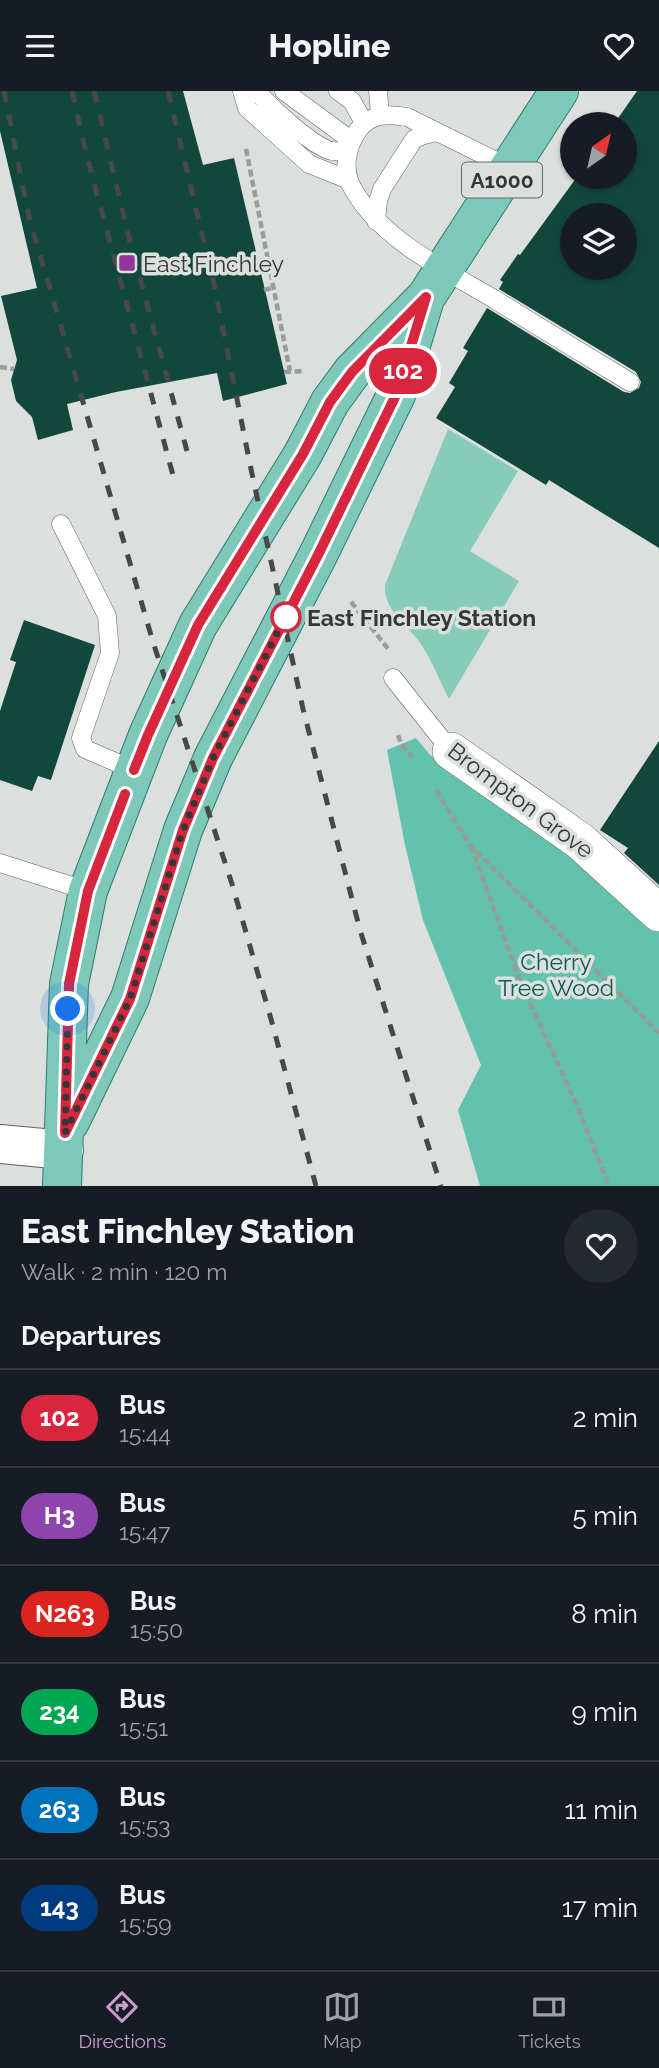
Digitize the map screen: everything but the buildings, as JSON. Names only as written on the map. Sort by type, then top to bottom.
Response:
[{"type":"main road","name":"A1000","points":[[63,1156],[69,984],[88,891],[148,735],[198,625],[303,454],[330,402],[352,372],[434,283],[559,91]]},
{"type":"main road","name":"A1000","points":[[63,1156],[130,999],[183,830],[213,758],[318,555],[396,395],[434,283]]},
{"type":"street","name":"Brompton Grove","points":[[435,758],[580,841],[659,913]]},
{"type":"street","points":[[0,1144],[63,1156]]},
{"type":"lane","points":[[242,91],[247,108],[309,164],[349,180]]},
{"type":"lane","points":[[257,91],[289,122],[321,146],[334,151],[351,145]]},
{"type":"lane","points":[[284,91],[351,145]]},
{"type":"lane","points":[[338,91],[372,119]]},
{"type":"lane","points":[[378,91],[372,119],[351,145],[345,164],[353,190],[376,221],[434,283],[630,382]]},
{"type":"lane","points":[[372,119],[391,114],[407,117],[510,167]]},
{"type":"lane","points":[[376,221],[382,190],[414,139],[437,132]]},
{"type":"lane","points":[[61,524],[107,616],[110,653],[81,738],[85,749],[134,770]]},
{"type":"lane","name":"Brompton Grove","points":[[393,678],[435,758]]},
{"type":"lane","points":[[0,863],[88,891]]},
{"type":"path","points":[[246,148],[290,371],[284,372]]},
{"type":"path","points":[[264,290],[272,288]]},
{"type":"path","points":[[0,367],[14,369]]},
{"type":"path","points":[[351,602],[389,647],[393,678],[386,703],[401,744],[435,758]]},
{"type":"path","points":[[435,788],[470,845],[521,983],[577,1106],[608,1186]]},
{"type":"path","points":[[470,845],[659,1033]]},
{"type":"green space","points":[[448,429],[518,471],[470,551],[519,581],[449,699],[423,647],[391,609],[385,585]]},
{"type":"green space","name":"Cherry Tree Wood","points":[[416,738],[430,755],[571,853],[659,929],[659,1186],[480,1186],[458,1110],[481,1065],[423,920],[387,750]]},
{"type":"railway","points":[[4,91],[29,217],[153,642],[232,884],[316,1186]]},
{"type":"railway","points":[[72,91],[87,157],[174,479]]},
{"type":"railway","points":[[94,91],[129,238],[187,451]]},
{"type":"railway","points":[[168,91],[214,284],[303,709],[360,930],[441,1186]]},
{"type":"bus line","name":"102","points":[[125,794],[88,891],[69,984],[65,1133],[130,999],[183,830],[213,758],[318,555],[396,395],[426,297],[352,372],[330,402],[303,454],[198,625],[134,770]]},
{"type":"place","name":"East Finchley","points":[[127,263]]},
{"type":"place","name":"East Finchley Station","points":[[286,617]]},
{"type":"route","points":[[68,1009],[65,1133],[130,999],[183,830],[213,758],[287,614],[286,617]]}]
